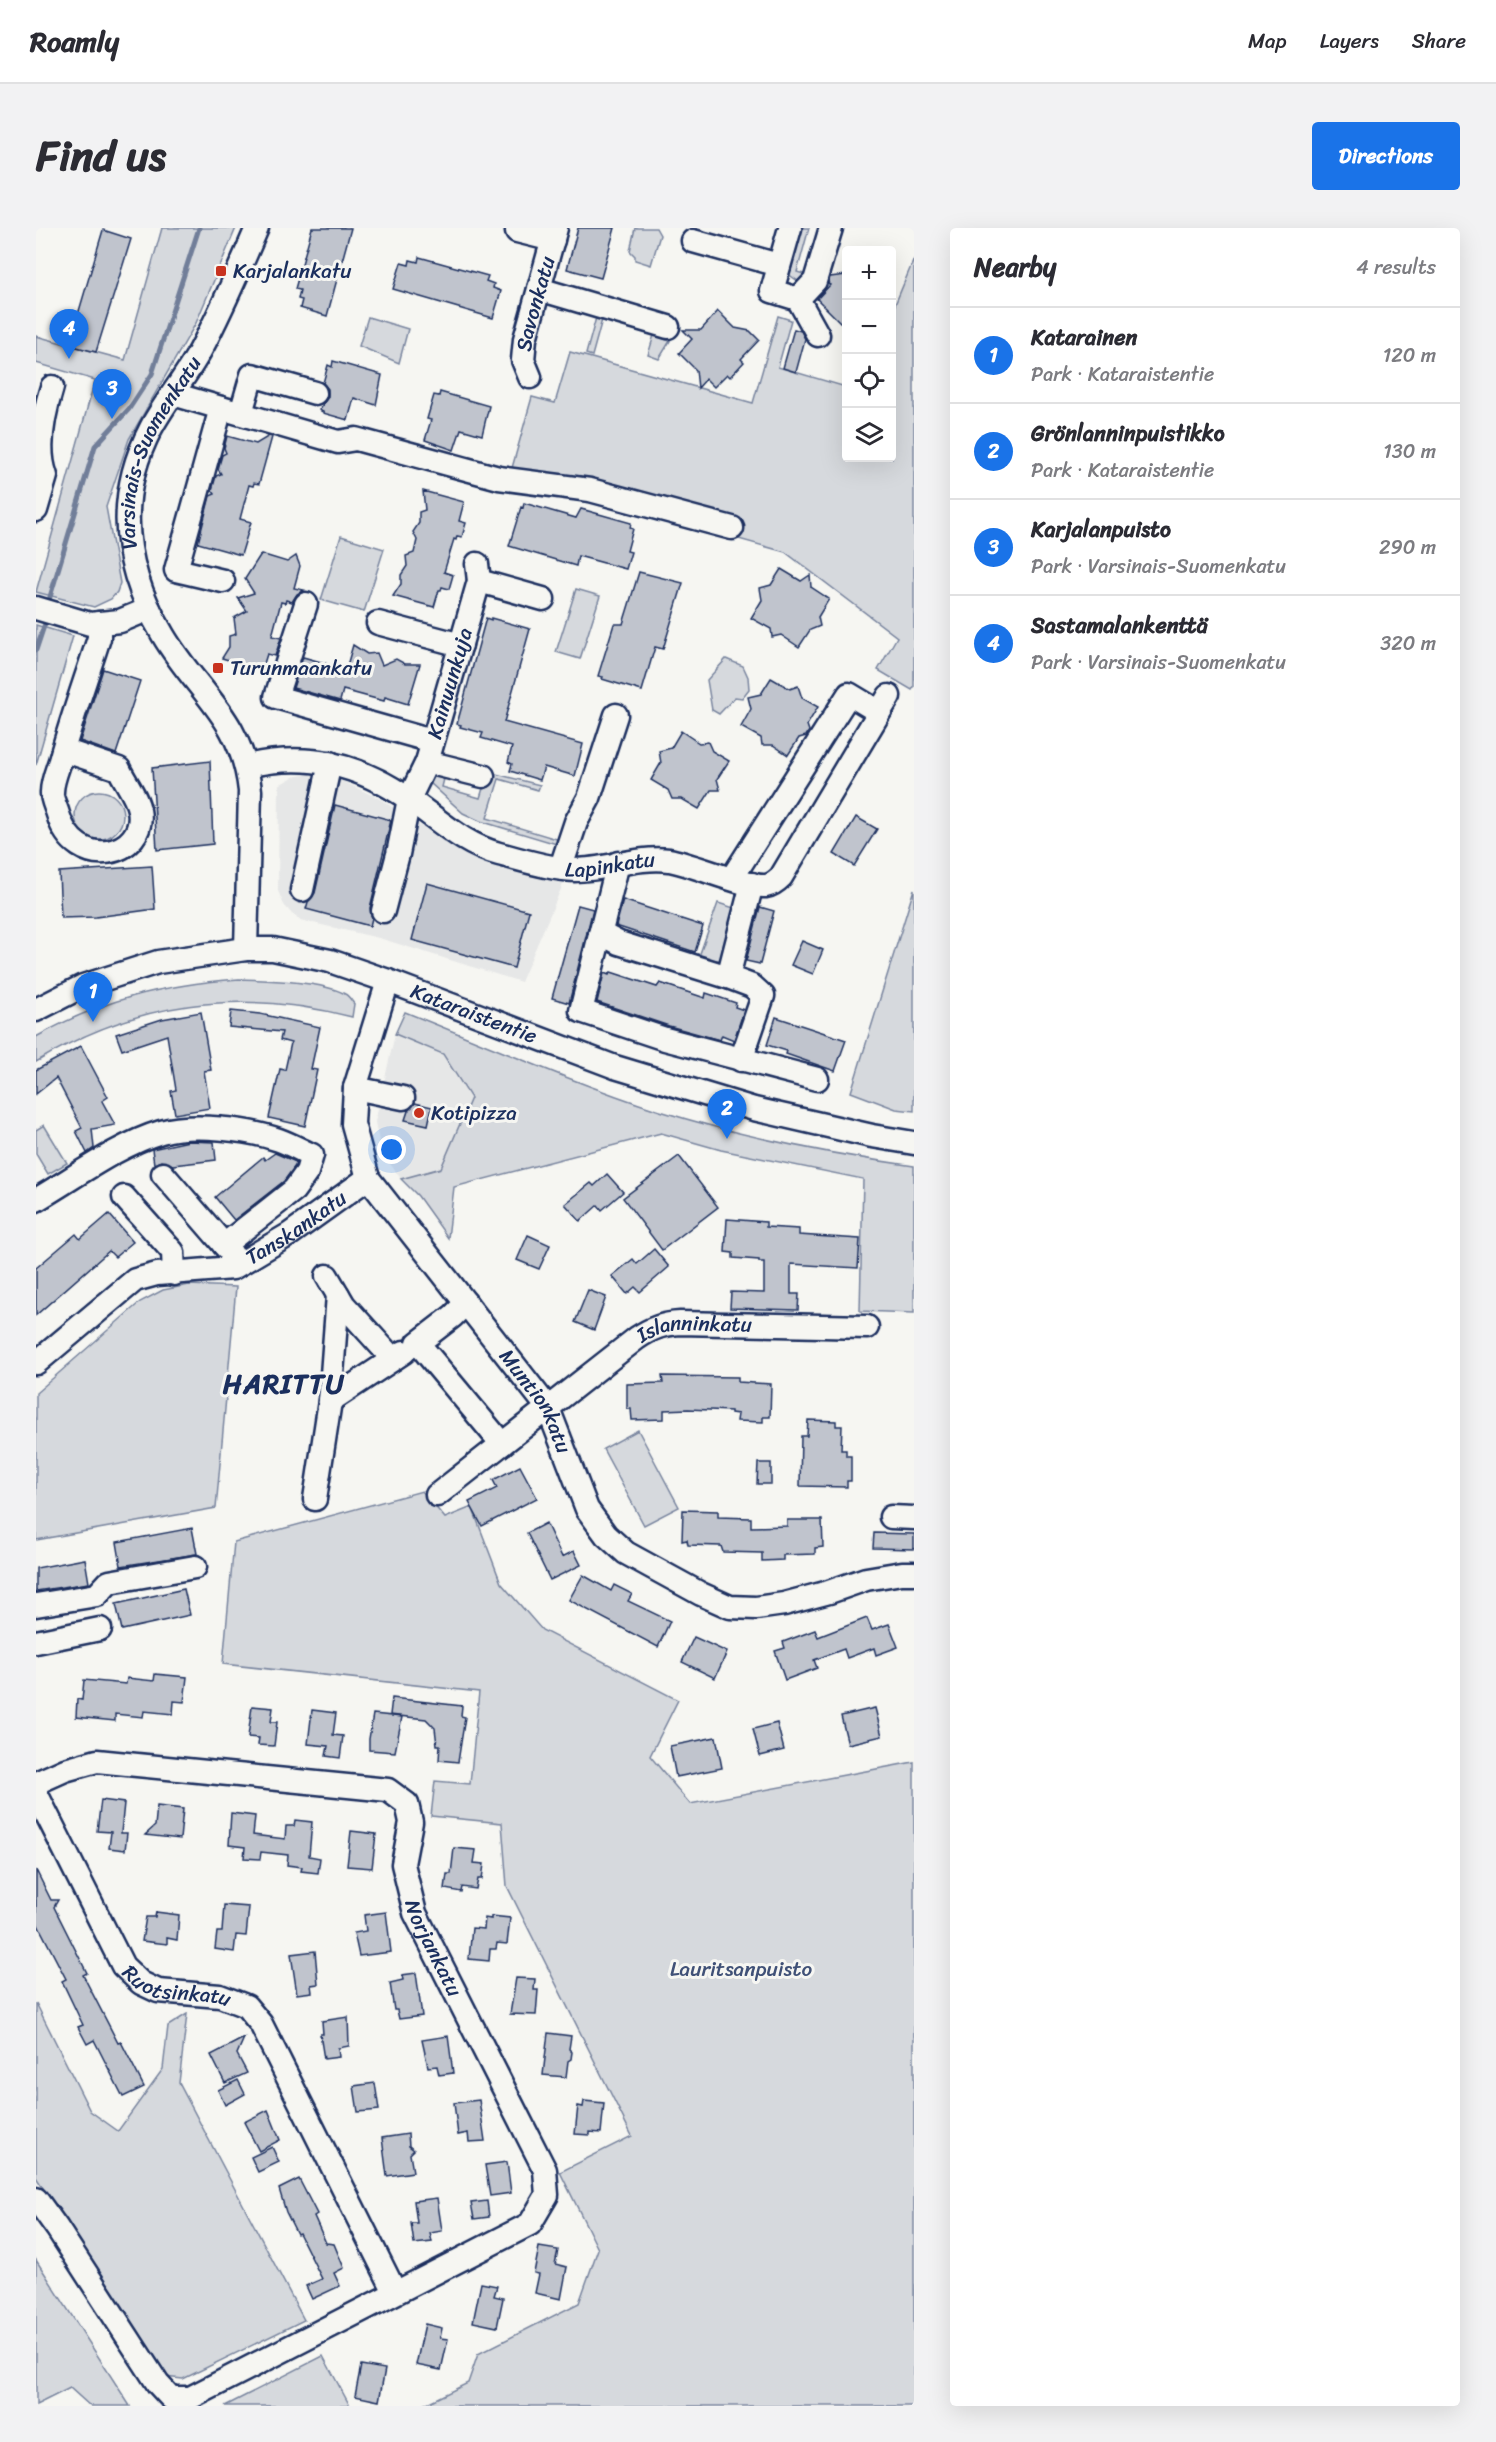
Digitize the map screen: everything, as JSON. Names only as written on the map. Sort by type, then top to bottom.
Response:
[{"type":"street","name":"Varsinais-Suomenkatu","points":[[246,948],[250,791],[247,766],[239,743],[226,719],[179,659],[149,609],[138,582],[126,511],[128,495],[143,447],[216,320],[257,228]]},
{"type":"street","points":[[790,228],[772,291],[798,299],[818,335]]},
{"type":"street","points":[[798,299],[815,281],[831,228]]},
{"type":"street","points":[[517,231],[554,234]]},
{"type":"street","name":"Savonkatu","points":[[530,377],[523,360],[525,339],[554,234]]},
{"type":"street","points":[[693,241],[780,265]]},
{"type":"street","points":[[539,289],[668,327]]},
{"type":"street","points":[[223,581],[176,570],[231,410],[252,375],[315,393]]},
{"type":"street","points":[[36,510],[46,476],[36,457],[38,432],[52,387]]},
{"type":"street","points":[[173,394],[338,442],[356,439],[499,478],[590,490],[732,528]]},
{"type":"street","name":"Kainuunkuja","points":[[383,911],[409,799],[430,751],[461,645],[478,572],[543,599]]},
{"type":"street","points":[[306,604],[276,697],[430,751],[483,776]]},
{"type":"street","points":[[36,608],[90,624],[120,621],[149,609]]},
{"type":"street","points":[[63,750],[119,769],[139,810],[139,825],[131,840],[109,852],[94,853],[80,848],[59,820],[51,793],[63,750],[99,639],[99,623]]},
{"type":"street","points":[[378,623],[461,645]]},
{"type":"street","name":"Lapinkatu","points":[[247,766],[298,758],[330,763],[365,775],[409,799],[450,831],[495,853],[574,870],[636,859],[670,860],[742,881],[767,886],[781,877],[884,704],[849,694],[742,881]]},
{"type":"street","points":[[561,867],[576,822],[589,798],[616,715]]},
{"type":"street","points":[[302,890],[330,763]]},
{"type":"street","points":[[618,863],[581,1011],[665,1039],[817,1079]]},
{"type":"street","points":[[728,977],[742,881]]},
{"type":"street","points":[[600,933],[619,943],[752,986],[763,996],[741,1060]]},
{"type":"street","name":"Kataraistentie","points":[[36,1010],[83,986],[158,962],[246,948],[273,949],[330,961],[388,981],[615,1067],[754,1109],[872,1136],[914,1143]]},
{"type":"street","name":"Muntionkatu","points":[[388,981],[355,1088],[353,1124],[368,1178],[548,1408],[587,1509],[606,1535],[626,1552],[701,1594],[730,1607],[756,1608],[830,1592],[866,1579],[914,1573]]},
{"type":"street","points":[[355,1088],[403,1098]]},
{"type":"street","points":[[36,1200],[111,1156],[162,1132],[190,1128],[257,1133],[280,1140],[312,1155],[307,1172],[294,1190],[224,1245]]},
{"type":"street","points":[[164,1174],[232,1254],[233,1268]]},
{"type":"street","name":"Tanskankatu","points":[[36,1363],[135,1280],[157,1274],[233,1268],[290,1234],[368,1178]]},
{"type":"street","points":[[124,1197],[173,1252],[174,1274]]},
{"type":"street","points":[[315,1498],[330,1401],[333,1286],[344,1305],[393,1359]]},
{"type":"street","points":[[330,1401],[418,1343],[466,1303]]},
{"type":"street","name":"Islanninkatu","points":[[437,1495],[637,1338],[664,1324],[867,1327]]},
{"type":"street","points":[[418,1343],[502,1444]]},
{"type":"street","points":[[891,1517],[914,1518]]},
{"type":"street","points":[[36,1605],[97,1596],[109,1582],[195,1567]]},
{"type":"street","points":[[36,1642],[100,1629]]},
{"type":"street","name":"Norjankatu","points":[[36,1783],[65,1770],[97,1761],[388,1790],[407,1804],[411,1821],[404,1864],[415,1913],[545,2170],[547,2195],[530,2224],[190,2398],[171,2398],[158,2384],[36,2199]]},
{"type":"street","name":"Ruotsinkatu","points":[[36,1793],[123,1966],[141,1983],[158,1991],[220,1996],[246,2006],[261,2024],[395,2292]]},
{"type":"shaded area","points":[[307,774],[340,780],[380,799],[457,850],[564,882],[521,982],[379,938],[300,920],[292,914],[284,905],[278,891],[279,785],[293,777]]},
{"type":"shaded area","points":[[395,1034],[443,1054],[471,1099],[441,1168],[401,1179],[381,1151],[375,1122]]},
{"type":"green space","points":[[162,228],[236,228],[196,323],[129,439],[106,507],[120,583],[117,592],[111,599],[94,607],[36,592],[95,380],[36,363],[36,336],[125,360]]},
{"type":"green space","points":[[635,228],[656,228],[660,235],[651,265],[635,260],[635,256],[630,251]]},
{"type":"green space","points":[[798,228],[809,228],[797,272],[807,275],[798,281],[788,274]]},
{"type":"green space","points":[[914,259],[914,687],[912,690],[878,670],[897,637],[785,552],[510,475],[532,397],[555,403],[570,352],[753,403],[778,316],[791,320],[778,367],[842,386],[842,462],[896,462],[896,302]]},
{"type":"green space","points":[[597,314],[603,316],[592,356],[586,354]]},
{"type":"green space","points":[[368,317],[408,329],[399,363],[359,346]]},
{"type":"green space","points":[[654,335],[670,341],[659,359],[648,355]]},
{"type":"green space","points":[[341,536],[384,549],[364,612],[321,600]]},
{"type":"green space","points":[[576,589],[600,596],[580,659],[556,652]]},
{"type":"green space","points":[[36,625],[73,636],[36,765]]},
{"type":"green space","points":[[726,659],[743,666],[748,677],[749,689],[742,698],[735,697],[719,714],[712,710],[707,680]]},
{"type":"green space","points":[[488,772],[540,785],[538,790],[499,779],[487,818],[560,840],[560,845],[480,821],[463,813],[429,782],[433,773],[445,775],[442,787],[480,798]]},
{"type":"green space","points":[[99,791],[116,798],[123,815],[116,832],[99,839],[82,832],[75,815],[82,798]]},
{"type":"green space","points":[[914,889],[914,1111],[896,1109],[851,1092]]},
{"type":"green space","points":[[718,903],[734,908],[720,960],[697,962]]},
{"type":"green space","points":[[239,979],[293,982],[335,990],[346,995],[354,1004],[352,1017],[310,1008],[269,1003],[229,1002],[189,1006],[150,1013],[112,1025],[74,1041],[36,1062],[36,1037],[85,1013],[159,990]]},
{"type":"green space","points":[[405,1012],[564,1076],[660,1111],[786,1144],[914,1166],[914,1313],[860,1311],[863,1179],[721,1150],[661,1133],[454,1187],[448,1238],[418,1196],[401,1179],[441,1168],[471,1098],[443,1054],[395,1034]]},
{"type":"green space","points":[[44,1125],[67,1163],[48,1174],[36,1154],[36,1130]]},
{"type":"green space","points":[[189,1285],[236,1287],[216,1508],[36,1540],[36,1393],[140,1302],[163,1290]]},
{"type":"green space","points":[[638,1430],[679,1507],[644,1525],[603,1449]]},
{"type":"green space","name":"Lauritsanpuisto","points":[[422,1491],[445,1518],[472,1507],[501,1583],[542,1630],[678,1700],[650,1756],[690,1804],[914,1762],[914,2406],[421,2406],[468,2383],[478,2354],[579,2303],[598,2249],[560,2172],[632,2136],[507,1886],[502,1823],[431,1816],[435,1781],[470,1784],[479,1692],[223,1664],[234,1542]]},
{"type":"green space","points":[[36,2003],[90,2111],[118,2131],[163,2069],[168,2026],[187,2014],[179,2083],[304,2320],[183,2379],[164,2377],[36,2177]]},
{"type":"green space","points":[[36,2260],[130,2406],[90,2406],[70,2388],[36,2405]]},
{"type":"green space","points":[[323,2356],[350,2406],[225,2406]]},
{"type":"building","points":[[312,228],[351,228],[327,316],[300,308],[302,300],[298,299],[300,290],[295,289]]},
{"type":"building","points":[[578,228],[615,228],[601,278],[567,269]]},
{"type":"building","points":[[103,230],[131,239],[96,352],[69,345]]},
{"type":"building","points":[[419,257],[488,276],[486,281],[494,284],[493,288],[501,291],[493,318],[393,289],[401,263],[409,265],[410,260],[418,262]]},
{"type":"building","points":[[842,276],[842,324],[817,299],[830,285],[828,284],[830,277]]},
{"type":"building","points":[[718,311],[735,328],[750,331],[759,340],[741,359],[744,362],[730,377],[727,374],[714,387],[706,379],[698,388],[696,370],[679,353],[692,339],[683,330],[701,330]]},
{"type":"building","points":[[794,329],[801,331],[805,339],[796,372],[783,368]]},
{"type":"building","points":[[333,361],[382,375],[376,405],[354,398],[348,420],[319,410],[328,397],[328,389],[323,383],[328,365],[332,367]]},
{"type":"building","points":[[440,392],[489,406],[482,435],[461,429],[454,450],[425,440],[431,420],[427,419],[434,395],[439,396]]},
{"type":"building","points":[[227,436],[256,444],[269,436],[272,437],[259,484],[249,485],[240,519],[251,522],[241,555],[198,543],[210,496],[215,494],[212,490],[216,476],[221,474],[218,469],[222,455],[226,453],[224,448]]},
{"type":"building","points":[[423,491],[464,502],[459,521],[466,523],[462,537],[457,536],[456,540],[454,539],[444,572],[453,575],[449,589],[442,587],[439,590],[434,607],[393,596],[401,584],[401,575],[407,566],[406,556],[414,553],[417,540],[413,532],[419,523],[419,512],[425,510]]},
{"type":"building","points":[[524,503],[576,518],[581,509],[631,523],[630,528],[633,529],[627,551],[631,552],[626,569],[578,556],[576,566],[509,546]]},
{"type":"building","points":[[261,554],[287,562],[296,556],[300,566],[294,588],[304,590],[297,594],[292,602],[286,600],[285,603],[281,602],[272,636],[281,638],[275,656],[267,654],[262,670],[222,658],[229,647],[229,636],[236,634],[234,618],[247,611],[238,598],[254,593],[245,579]]},
{"type":"building","points":[[781,569],[801,581],[810,575],[811,587],[829,599],[818,617],[820,626],[810,630],[799,647],[781,635],[772,637],[771,629],[751,618],[762,600],[760,588],[771,585]]},
{"type":"building","points":[[639,572],[683,583],[663,649],[655,647],[642,691],[598,676],[614,624],[623,624]]},
{"type":"building","points":[[486,618],[530,629],[504,722],[583,744],[575,776],[544,767],[540,780],[510,771],[512,764],[508,762],[512,747],[481,738],[483,733],[460,727],[461,725],[457,724]]},
{"type":"building","points":[[353,645],[367,654],[377,653],[382,665],[396,659],[405,664],[420,664],[408,704],[385,697],[384,701],[343,690],[340,701],[293,688],[303,657],[346,669]]},
{"type":"building","points":[[103,669],[140,681],[116,754],[80,741]]},
{"type":"building","points":[[771,678],[790,689],[798,686],[802,698],[818,707],[807,725],[809,731],[806,736],[799,738],[788,755],[773,745],[762,745],[761,738],[741,727],[751,709],[748,697],[761,694]]},
{"type":"building","points":[[681,731],[699,743],[708,742],[712,751],[729,761],[717,779],[720,790],[711,790],[699,809],[682,799],[672,799],[668,790],[651,780],[661,763],[659,751],[671,748]]},
{"type":"building","points":[[210,761],[213,844],[157,850],[152,768]]},
{"type":"building","points":[[335,805],[391,820],[370,908],[372,918],[370,926],[306,909],[315,893]]},
{"type":"building","points":[[856,817],[877,829],[854,866],[834,854]]},
{"type":"building","points":[[152,866],[155,909],[96,917],[61,918],[59,872]]},
{"type":"building","points":[[427,883],[529,911],[514,968],[412,940]]},
{"type":"building","points":[[623,900],[703,926],[695,952],[616,926]]},
{"type":"building","points":[[578,905],[593,909],[569,1003],[552,998]]},
{"type":"building","points":[[760,907],[774,911],[760,964],[746,961]]},
{"type":"building","points":[[802,941],[823,950],[813,974],[791,965]]},
{"type":"building","points":[[611,972],[657,987],[660,983],[705,998],[706,993],[736,1003],[735,1007],[744,1010],[734,1040],[722,1035],[720,1040],[669,1026],[597,1002],[604,973],[609,975]]},
{"type":"building","points":[[231,1011],[260,1014],[320,1027],[311,1069],[317,1070],[305,1126],[269,1118],[280,1069],[285,1070],[291,1043],[280,1040],[282,1032],[229,1027]]},
{"type":"building","points":[[201,1012],[211,1070],[204,1071],[210,1108],[175,1114],[171,1091],[176,1090],[167,1035],[122,1050],[116,1034],[162,1019]]},
{"type":"building","points":[[776,1017],[846,1040],[835,1071],[767,1045]]},
{"type":"building","points":[[81,1046],[108,1097],[102,1101],[115,1125],[92,1129],[94,1148],[87,1153],[76,1131],[82,1128],[56,1078],[36,1094],[36,1070]]},
{"type":"building","points":[[415,1103],[432,1107],[428,1125],[405,1120],[408,1111]]},
{"type":"building","points":[[189,1141],[214,1142],[216,1160],[173,1165],[161,1161],[154,1164],[152,1149]]},
{"type":"building","points":[[275,1153],[296,1162],[295,1166],[284,1181],[234,1220],[215,1197],[263,1157],[265,1160]]},
{"type":"building","points":[[679,1156],[718,1207],[662,1250],[623,1198]]},
{"type":"building","points":[[607,1174],[623,1192],[602,1210],[598,1205],[580,1221],[565,1204],[591,1183],[594,1186]]},
{"type":"building","points":[[109,1214],[133,1242],[115,1257],[109,1251],[36,1315],[36,1268],[76,1234],[80,1239]]},
{"type":"building","points":[[727,1219],[766,1222],[766,1227],[799,1229],[799,1235],[860,1239],[858,1268],[791,1264],[791,1294],[799,1294],[798,1310],[730,1308],[731,1292],[764,1293],[764,1262],[733,1258],[733,1253],[725,1252]]},
{"type":"building","points":[[528,1235],[550,1245],[539,1269],[517,1260]]},
{"type":"building","points":[[654,1249],[669,1267],[640,1292],[635,1287],[627,1294],[612,1276],[633,1259],[637,1264]]},
{"type":"building","points":[[588,1290],[606,1297],[594,1330],[575,1322]]},
{"type":"building","points":[[662,1376],[738,1377],[738,1382],[771,1384],[770,1417],[763,1417],[763,1422],[737,1421],[738,1414],[731,1413],[731,1411],[688,1409],[664,1410],[664,1419],[632,1420],[631,1409],[627,1409],[627,1384],[663,1383]]},
{"type":"building","points":[[808,1420],[836,1421],[836,1426],[842,1426],[841,1450],[846,1450],[846,1456],[851,1456],[851,1481],[847,1481],[847,1487],[800,1486],[801,1436],[807,1436]]},
{"type":"building","points":[[758,1463],[771,1463],[771,1484],[757,1484]]},
{"type":"building","points":[[520,1466],[537,1498],[482,1526],[469,1502],[497,1488],[493,1480]]},
{"type":"building","points":[[683,1510],[718,1511],[718,1517],[751,1518],[751,1527],[787,1526],[787,1520],[822,1520],[823,1547],[815,1548],[815,1554],[783,1555],[783,1560],[762,1561],[762,1553],[723,1552],[721,1546],[688,1545],[687,1540],[682,1541]]},
{"type":"building","points":[[546,1523],[562,1557],[574,1551],[581,1565],[550,1580],[527,1533]]},
{"type":"building","points":[[192,1528],[197,1554],[121,1566],[117,1542]]},
{"type":"building","points":[[874,1533],[914,1534],[914,1549],[873,1548]]},
{"type":"building","points":[[85,1559],[89,1583],[36,1591],[36,1568]]},
{"type":"building","points":[[583,1575],[611,1591],[614,1585],[632,1594],[628,1601],[670,1621],[658,1647],[569,1600]]},
{"type":"building","points":[[184,1589],[190,1615],[122,1630],[116,1604]]},
{"type":"building","points":[[867,1618],[872,1630],[889,1624],[898,1647],[876,1655],[874,1648],[847,1658],[844,1649],[814,1660],[817,1668],[785,1680],[775,1651],[785,1648],[783,1642],[815,1630],[818,1637]]},
{"type":"building","points":[[694,1637],[727,1652],[715,1678],[682,1662]]},
{"type":"building","points":[[155,1674],[187,1677],[184,1702],[174,1701],[173,1714],[144,1711],[143,1717],[115,1714],[115,1721],[76,1717],[77,1699],[82,1700],[84,1680],[126,1684],[127,1678],[154,1681]]},
{"type":"building","points":[[392,1698],[462,1706],[461,1716],[465,1717],[458,1762],[439,1760],[440,1745],[437,1745],[435,1728],[426,1719],[390,1715]]},
{"type":"building","points":[[252,1706],[273,1708],[271,1722],[277,1722],[274,1746],[258,1745],[259,1738],[248,1737]]},
{"type":"building","points":[[875,1708],[882,1736],[848,1744],[841,1716]]},
{"type":"building","points":[[312,1710],[336,1713],[333,1735],[343,1736],[340,1758],[326,1756],[328,1746],[308,1744]]},
{"type":"building","points":[[373,1714],[402,1717],[395,1752],[369,1750]]},
{"type":"building","points":[[777,1723],[784,1750],[760,1756],[753,1729]]},
{"type":"building","points":[[716,1737],[722,1768],[676,1777],[670,1746]]},
{"type":"building","points":[[101,1800],[124,1803],[121,1833],[127,1833],[125,1850],[109,1848],[111,1832],[97,1831]]},
{"type":"building","points":[[157,1806],[183,1809],[180,1839],[145,1835],[155,1826]]},
{"type":"building","points":[[231,1813],[255,1816],[253,1835],[285,1839],[286,1826],[294,1826],[295,1820],[312,1822],[309,1856],[320,1858],[318,1873],[301,1871],[302,1867],[287,1865],[288,1855],[261,1852],[260,1859],[244,1858],[245,1847],[229,1845]]},
{"type":"building","points":[[351,1831],[376,1834],[372,1868],[347,1866]]},
{"type":"building","points":[[454,1848],[476,1850],[474,1863],[484,1864],[482,1879],[478,1879],[476,1889],[462,1887],[461,1892],[445,1889],[447,1874],[451,1874]]},
{"type":"building","points":[[36,1870],[51,1900],[58,1900],[54,1907],[87,1973],[83,1975],[144,2087],[123,2097],[94,2040],[87,2044],[78,2027],[83,2025],[62,1981],[66,1979],[36,1921]]},
{"type":"building","points":[[224,1905],[249,1907],[246,1936],[236,1935],[234,1952],[215,1949],[217,1932],[222,1932]]},
{"type":"building","points":[[156,1912],[179,1915],[177,1940],[167,1938],[167,1944],[142,1941],[146,1917],[155,1917]]},
{"type":"building","points":[[386,1912],[391,1952],[359,1956],[354,1933],[366,1931],[364,1915]]},
{"type":"building","points":[[491,1916],[510,1918],[507,1944],[497,1943],[496,1949],[490,1949],[489,1961],[469,1959],[472,1928],[484,1929],[485,1918],[491,1919]]},
{"type":"building","points":[[315,1951],[318,1984],[311,1985],[312,1992],[297,1994],[291,1954]]},
{"type":"building","points":[[416,1973],[422,2016],[399,2019],[397,2010],[394,2010],[390,1983],[403,1980],[402,1975]]},
{"type":"building","points":[[516,1978],[535,1979],[534,1990],[538,1990],[536,2015],[510,2014]]},
{"type":"building","points":[[348,2017],[349,2046],[338,2048],[339,2057],[324,2059],[320,2034],[323,2034],[322,2021]]},
{"type":"building","points":[[548,2033],[571,2036],[569,2049],[572,2052],[566,2077],[543,2075]]},
{"type":"building","points":[[448,2036],[453,2073],[439,2075],[437,2066],[428,2067],[422,2040]]},
{"type":"building","points":[[244,2038],[237,2054],[247,2073],[225,2083],[211,2055]]},
{"type":"building","points":[[238,2080],[245,2094],[225,2105],[218,2090]]},
{"type":"building","points":[[375,2083],[379,2110],[358,2112],[354,2086]]},
{"type":"building","points":[[479,2100],[485,2141],[469,2142],[468,2133],[458,2135],[454,2103]]},
{"type":"building","points":[[584,2101],[604,2103],[601,2133],[575,2134],[578,2106],[583,2107]]},
{"type":"building","points":[[268,2110],[280,2140],[259,2151],[244,2122]]},
{"type":"building","points":[[408,2134],[409,2146],[414,2150],[410,2154],[413,2172],[387,2176],[382,2138]]},
{"type":"building","points":[[272,2147],[279,2162],[258,2172],[251,2157]]},
{"type":"building","points":[[507,2162],[511,2193],[490,2196],[485,2165]]},
{"type":"building","points":[[299,2179],[317,2214],[314,2216],[326,2243],[334,2244],[344,2268],[334,2273],[340,2286],[312,2299],[306,2286],[322,2279],[286,2212],[279,2189]]},
{"type":"building","points":[[437,2198],[442,2231],[430,2233],[432,2242],[414,2244],[411,2223],[417,2223],[414,2201]]},
{"type":"building","points":[[487,2201],[489,2217],[474,2219],[471,2203]]},
{"type":"building","points":[[539,2247],[558,2250],[555,2264],[567,2267],[561,2299],[535,2293],[539,2274],[534,2273]]},
{"type":"building","points":[[481,2283],[497,2286],[494,2296],[503,2298],[497,2327],[473,2322]]},
{"type":"building","points":[[425,2324],[442,2328],[440,2338],[448,2339],[441,2370],[416,2365]]},
{"type":"building","points":[[361,2365],[385,2369],[379,2401],[355,2396]]},
{"type":"waterway","points":[[50,597],[95,446],[129,409],[152,374],[199,228]]},
{"type":"waterway","points":[[36,650],[44,626]]},
{"type":"place","name":"Karjalankatu","points":[[221,271]]},
{"type":"place","name":"Sastamalankenttä","points":[[69,359]]},
{"type":"place","name":"Karjalanpuisto","points":[[112,419]]},
{"type":"place","name":"Turunmaankatu","points":[[218,668]]},
{"type":"place","name":"Katarainen","points":[[93,1022]]},
{"type":"place","name":"Kotipizza","points":[[419,1113]]},
{"type":"place","name":"Grönlanninpuistikko","points":[[727,1139]]},
{"type":"district","name":"HARITTU","points":[[284,1384]]}]
